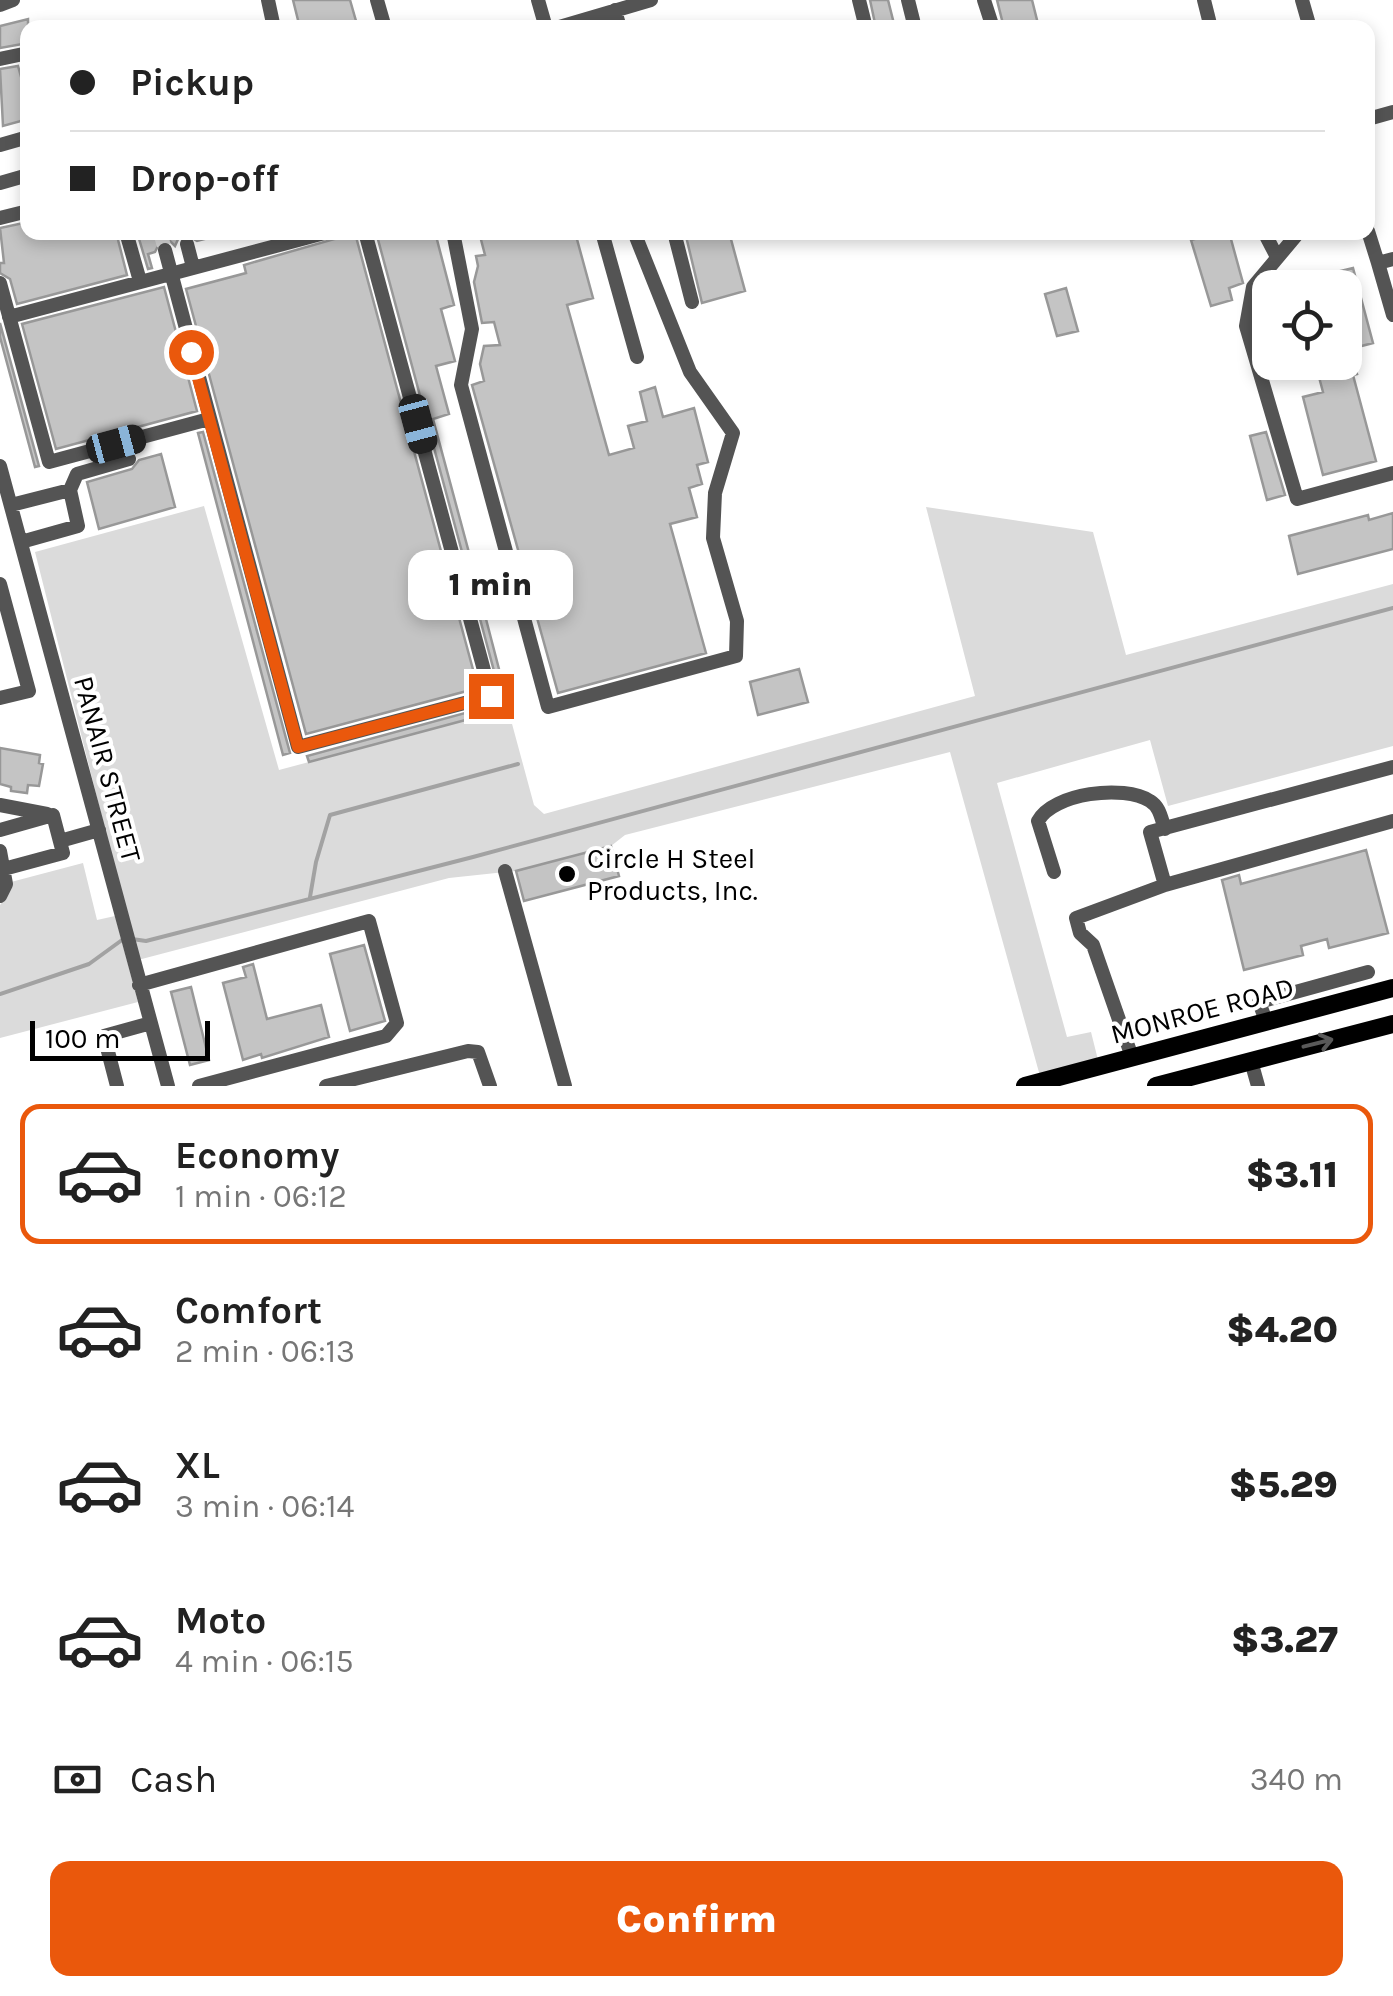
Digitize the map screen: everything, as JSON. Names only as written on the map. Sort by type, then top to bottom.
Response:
[{"type":"main road","name":"MONROE ROAD","points":[[1024,1086],[1061,1081],[1132,1057],[1266,1021],[1392,993]]},
{"type":"main road","points":[[1156,1086],[1393,1024]]},
{"type":"street","points":[[0,5],[13,0]]},
{"type":"street","points":[[583,20],[651,0]]},
{"type":"street","points":[[616,10],[618,20]]},
{"type":"street","points":[[128,240],[140,282]]},
{"type":"street","points":[[9,316],[280,240]]},
{"type":"street","points":[[165,250],[298,747],[491,696],[367,240]]},
{"type":"street","points":[[454,240],[472,329],[461,385],[548,706],[736,656],[737,621],[713,538],[715,493],[732,433],[690,372],[637,240]]},
{"type":"street","points":[[604,240],[637,357]]},
{"type":"street","points":[[676,240],[692,302]]},
{"type":"street","points":[[1268,240],[1277,257]]},
{"type":"street","points":[[1292,240],[1252,288],[1246,326],[1297,499],[1393,473]]},
{"type":"street","points":[[187,244],[193,267]]},
{"type":"street","points":[[1386,261],[1393,315]]},
{"type":"street","points":[[0,283],[49,462],[209,419]]},
{"type":"street","points":[[21,542],[78,526],[70,490],[76,474],[129,459]]},
{"type":"street","name":"PANAIR STREET","points":[[0,466],[168,1086]]},
{"type":"street","points":[[11,505],[70,490]]},
{"type":"street","points":[[0,584],[5,621],[28,691],[0,698]]},
{"type":"street","points":[[1165,884],[1150,832],[1393,767]]},
{"type":"street","points":[[1054,872],[1038,821],[1044,810],[1064,800],[1091,793],[1146,798],[1158,808],[1165,828]]},
{"type":"street","points":[[0,805],[52,815]]},
{"type":"street","points":[[0,830],[52,815]]},
{"type":"street","points":[[2,869],[63,853],[52,815]]},
{"type":"street","points":[[1132,1057],[1093,945],[1080,933],[1076,918],[1165,884],[1393,820]]},
{"type":"street","points":[[60,841],[99,830]]},
{"type":"street","points":[[0,851],[6,884],[0,896]]},
{"type":"street","points":[[505,872],[565,1086]]},
{"type":"street","points":[[138,981],[369,922],[397,1024],[386,1036],[200,1086]]},
{"type":"street","points":[[1266,1021],[1259,1002],[1368,972]]},
{"type":"street","points":[[117,1086],[104,1036],[152,1023]]},
{"type":"street","points":[[326,1086],[366,1081],[468,1051],[478,1052],[484,1085]]},
{"type":"street","points":[[1252,1061],[1258,1086]]},
{"type":"shaded area","points":[[204,506],[279,770],[508,709],[534,805],[544,814],[975,696],[926,507],[1093,532],[1126,655],[1393,584],[1393,746],[1168,806],[1150,740],[997,783],[1067,1037],[1091,1032],[1098,1060],[1040,1076],[950,752],[625,835],[611,846],[515,871],[449,878],[138,960],[35,552]]},
{"type":"shaded area","points":[[83,863],[97,920],[115,916],[138,1002],[0,1038],[0,905],[11,882]]},
{"type":"building","points":[[293,0],[350,0],[356,20],[298,20]]},
{"type":"building","points":[[870,0],[888,0],[893,20],[874,20]]},
{"type":"building","points":[[997,0],[1032,0],[1037,20],[1002,20]]},
{"type":"building","points":[[20,21],[20,44],[0,48],[0,26]]},
{"type":"building","points":[[18,66],[20,73],[20,121],[3,126],[0,69]]},
{"type":"building","points":[[20,224],[20,240],[118,240],[127,275],[17,304],[10,279],[0,273],[0,263],[4,263],[0,228]]},
{"type":"building","points":[[139,240],[161,240],[155,252],[148,254],[152,268],[148,269]]},
{"type":"building","points":[[331,240],[357,240],[478,688],[306,734],[186,289],[246,273],[244,265]]},
{"type":"building","points":[[378,240],[437,240],[454,305],[441,309],[455,361],[436,366],[449,414],[433,419],[475,575],[495,569],[500,591],[480,596],[506,696],[501,697]]},
{"type":"building","points":[[481,240],[577,240],[593,298],[567,305],[609,455],[634,448],[628,426],[647,421],[640,392],[655,387],[663,417],[694,408],[708,462],[697,465],[702,484],[689,488],[697,517],[670,524],[706,653],[558,693],[472,385],[484,381],[480,364],[484,346],[500,345],[494,322],[482,323],[474,282],[476,256],[485,255]]},
{"type":"building","points":[[687,240],[731,240],[745,291],[702,303]]},
{"type":"building","points":[[1191,240],[1231,240],[1243,283],[1229,288],[1232,300],[1211,306]]},
{"type":"building","points":[[164,287],[197,411],[56,449],[22,324]]},
{"type":"building","points":[[1066,288],[1078,331],[1057,336],[1045,294]]},
{"type":"building","points":[[1362,302],[1373,343],[1362,346]]},
{"type":"building","points":[[0,323],[39,466],[35,467],[0,337]]},
{"type":"building","points":[[1320,380],[1354,380],[1376,461],[1323,475],[1303,397],[1323,392]]},
{"type":"building","points":[[203,432],[290,753],[283,755],[198,433]]},
{"type":"building","points":[[1266,432],[1285,495],[1267,500],[1250,436]]},
{"type":"building","points":[[161,454],[175,507],[99,529],[87,482],[132,469],[139,460]]},
{"type":"building","points":[[1393,513],[1393,549],[1298,574],[1289,536],[1368,515],[1369,520]]},
{"type":"building","points":[[799,669],[808,702],[758,715],[750,682]]},
{"type":"building","points":[[498,704],[499,711],[309,762],[307,756]]},
{"type":"building","points":[[0,748],[40,755],[39,763],[43,764],[39,786],[28,785],[27,793],[11,791],[11,787],[0,784]]},
{"type":"building","name":"Circle H Steel Products, Inc.","points":[[611,846],[619,876],[524,901],[516,871]]},
{"type":"building","points":[[1366,850],[1388,933],[1329,948],[1327,939],[1301,946],[1303,955],[1244,970],[1222,880],[1239,875],[1241,884]]},
{"type":"building","points":[[364,945],[385,1021],[350,1031],[330,954]]},
{"type":"building","points":[[253,964],[267,1019],[321,1005],[329,1037],[243,1060],[223,983],[246,977],[243,967]]},
{"type":"building","points":[[191,987],[209,1060],[190,1065],[171,992]]},
{"type":"waterway","points":[[132,939],[146,941],[473,857],[1393,608]]},
{"type":"waterway","points":[[310,897],[330,815],[518,764]]},
{"type":"waterway","points":[[0,994],[89,964],[122,940]]},
{"type":"tunnel","points":[[162,240],[165,250]]},
{"type":"place","name":"Circle H Steel Products, Inc.","points":[[567,874]]},
{"type":"route","points":[[191,352],[298,747],[491,696]]}]
